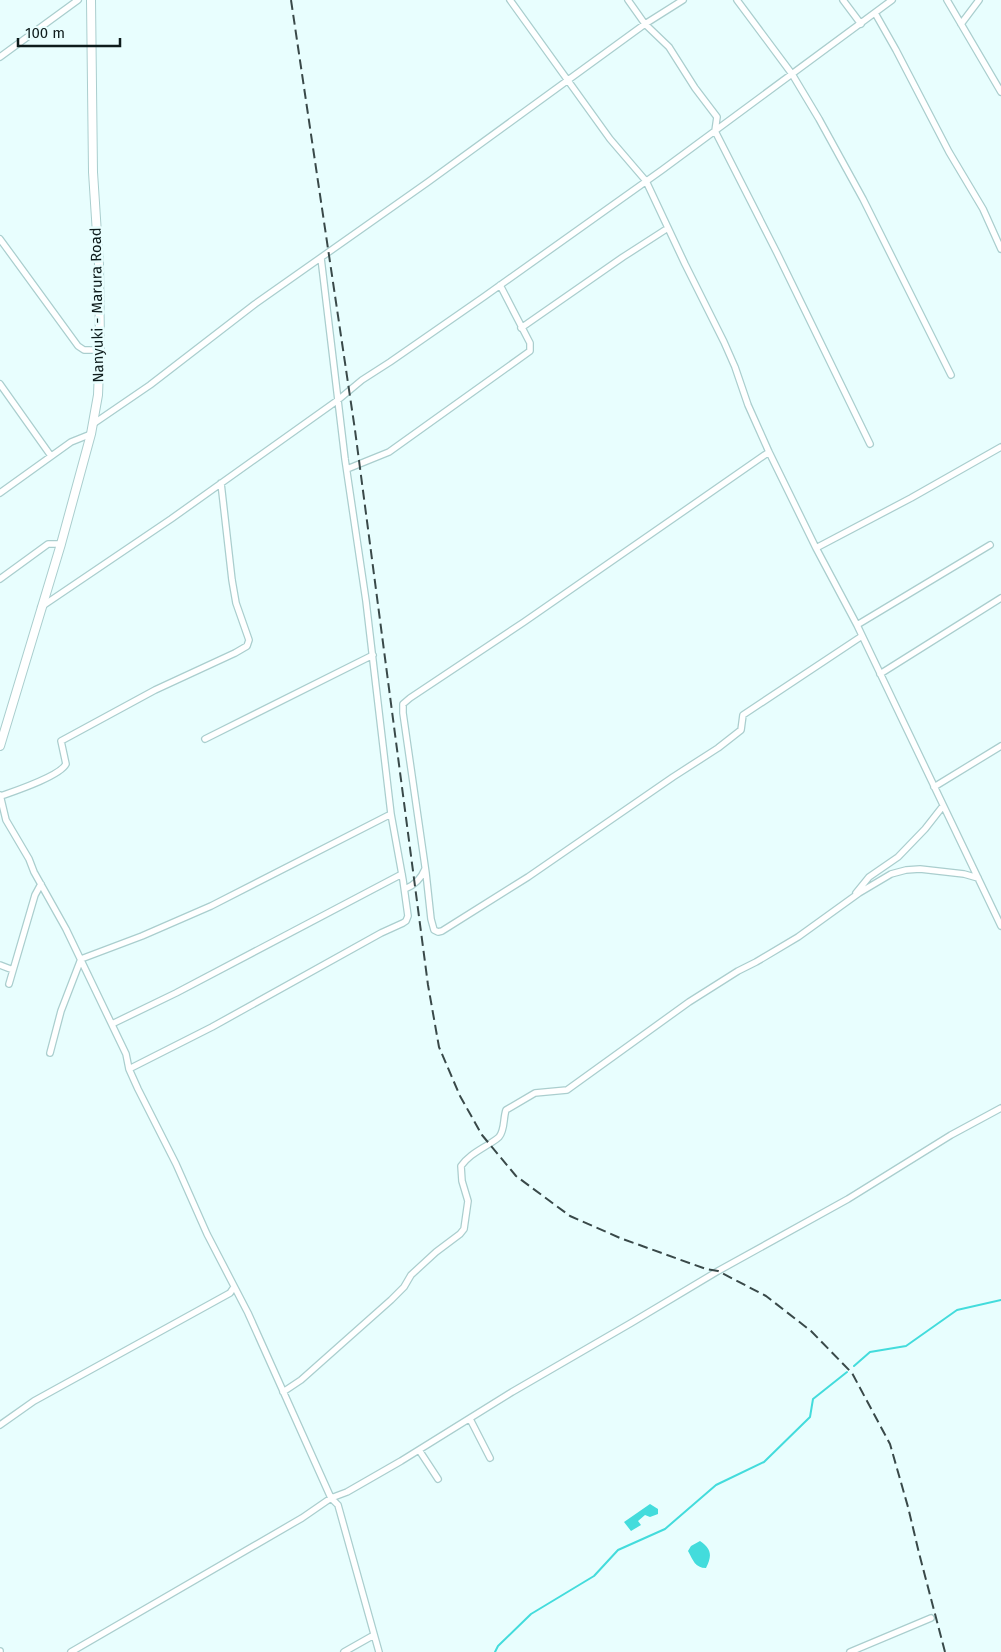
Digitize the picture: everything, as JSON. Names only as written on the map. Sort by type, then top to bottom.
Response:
[{"type":"street","points":[[0,57],[78,0]]},
{"type":"street","name":"Nanyuki - Marura Road","points":[[0,746],[61,544],[91,434],[98,395],[100,350],[99,265],[93,172],[91,0]]},
{"type":"street","points":[[510,0],[610,139],[646,180],[724,342],[748,405],[769,452],[816,548],[857,625],[1001,926]]},
{"type":"street","points":[[628,0],[645,24],[669,47],[695,88],[717,117],[714,131],[777,253],[870,444]]},
{"type":"street","points":[[93,424],[150,385],[255,304],[645,24],[683,0]]},
{"type":"street","points":[[737,0],[792,74],[819,119],[863,199],[951,375]]},
{"type":"street","points":[[842,0],[860,24]]},
{"type":"street","points":[[41,607],[139,542],[338,400],[362,380],[500,285],[892,0]]},
{"type":"street","points":[[947,0],[1001,92]]},
{"type":"street","points":[[961,24],[979,0]]},
{"type":"street","points":[[875,13],[948,152],[983,209],[1001,248]]},
{"type":"street","points":[[521,328],[668,228]]},
{"type":"street","points":[[0,239],[78,346],[84,350],[100,350]]},
{"type":"street","points":[[129,1068],[187,1040],[382,933],[404,923],[408,916],[391,814],[373,655],[338,400],[321,258]]},
{"type":"street","points":[[347,468],[389,452],[530,351],[531,348],[500,285]]},
{"type":"street","points":[[0,384],[51,456]]},
{"type":"street","points":[[0,493],[71,442],[91,434]]},
{"type":"street","points":[[816,548],[911,498],[1001,447]]},
{"type":"street","points":[[769,452],[403,704],[432,927],[438,932],[458,922],[528,877],[729,740],[741,730],[743,715],[862,636]]},
{"type":"street","points":[[221,483],[232,580],[240,617],[249,640],[247,646],[236,653],[155,690],[61,741],[66,764],[62,770],[0,795],[6,820],[29,859],[81,959],[126,1054],[129,1068],[248,1313],[331,1498],[338,1505],[379,1652]]},
{"type":"street","points":[[0,579],[48,544],[61,544]]},
{"type":"street","points":[[857,625],[990,545]]},
{"type":"street","points":[[880,674],[1001,598]]},
{"type":"street","points":[[205,739],[373,655]]},
{"type":"street","points":[[934,787],[1001,746]]},
{"type":"street","points":[[850,900],[869,877],[898,857],[924,830],[943,806]]},
{"type":"street","points":[[50,1053],[61,1011],[81,959],[212,906],[391,814]]},
{"type":"street","points":[[405,889],[415,884],[422,876],[425,867]]},
{"type":"street","points":[[283,1392],[300,1380],[391,1300],[404,1287],[411,1275],[436,1252],[460,1234],[466,1220],[468,1201],[460,1166],[476,1152],[498,1138],[503,1130],[503,1119],[506,1110],[535,1093],[568,1090],[683,1006],[738,971],[798,937],[891,874],[920,869],[964,874],[978,878]]},
{"type":"street","points":[[112,1024],[176,993],[402,874]]},
{"type":"street","points":[[8,984],[35,895],[41,884]]},
{"type":"street","points":[[0,965],[13,970]]},
{"type":"street","points":[[72,1652],[302,1518],[331,1498],[347,1492],[419,1450],[520,1387],[631,1324],[718,1271],[848,1199],[951,1135],[1001,1108]]},
{"type":"street","points":[[0,1425],[34,1401],[230,1293],[234,1287]]},
{"type":"street","points":[[470,1419],[490,1458]]},
{"type":"street","points":[[419,1450],[438,1479]]},
{"type":"street","points":[[850,1652],[931,1618]]},
{"type":"street","points":[[344,1652],[374,1635]]},
{"type":"water","points":[[650,1504],[658,1509],[658,1514],[650,1517],[645,1515],[638,1521],[641,1525],[631,1531],[624,1522]]},
{"type":"water","points":[[700,1541],[707,1547],[710,1553],[706,1568],[699,1567],[688,1551],[691,1546]]},
{"type":"waterway","points":[[854,1366],[870,1352],[906,1346],[957,1310],[1001,1300]]},
{"type":"waterway","points":[[495,1652],[498,1646],[531,1614],[594,1576],[618,1550],[665,1529],[716,1485],[764,1462],[810,1417],[813,1399],[847,1372]]},
{"type":"railway","points":[[291,0],[355,430],[428,985],[439,1047],[460,1096],[482,1135],[516,1176],[570,1216],[620,1238],[706,1269],[718,1271],[766,1296],[811,1331],[852,1373],[890,1444],[945,1652]]}]
